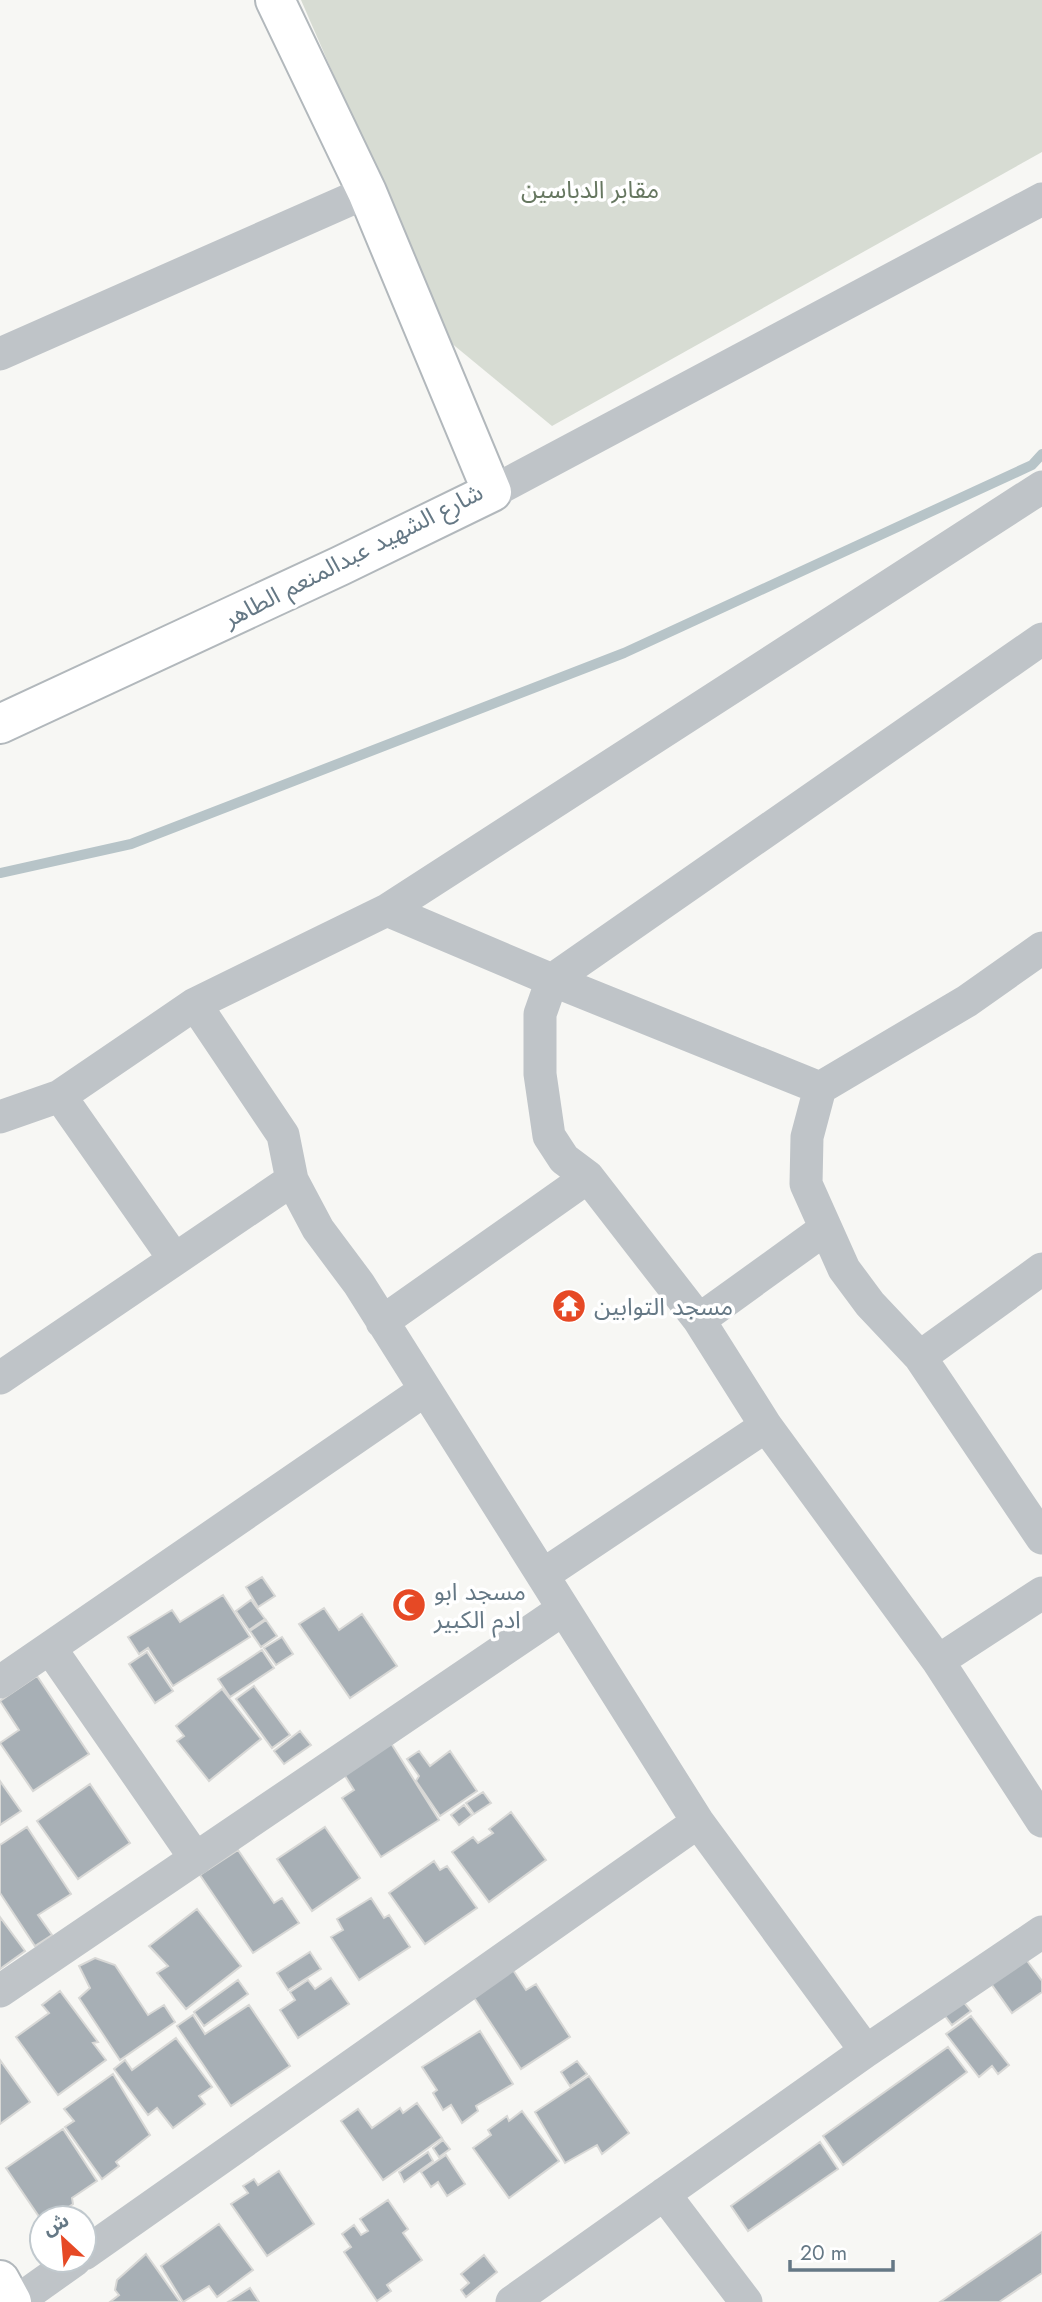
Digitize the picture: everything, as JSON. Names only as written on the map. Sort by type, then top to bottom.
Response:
[{"type":"street","name":"شارع الشهيد عبدالمنعم الطاهر","points":[[0,724],[340,566],[492,492],[367,192],[275,0]]},
{"type":"street","points":[[0,354],[367,192]]},
{"type":"street","points":[[492,492],[1042,199]]},
{"type":"street","points":[[0,1117],[60,1096],[195,1004],[387,910],[1042,487]]},
{"type":"street","points":[[1042,639],[552,980],[540,1014],[540,1074],[549,1136],[564,1159],[588,1177],[699,1320],[766,1426],[938,1661],[1042,1821]]},
{"type":"street","points":[[387,910],[820,1088]]},
{"type":"street","points":[[1042,948],[967,1001],[820,1088],[807,1137],[806,1184],[850,1278],[870,1304],[920,1357],[1042,1538]]},
{"type":"street","points":[[195,1004],[283,1135],[292,1180],[318,1229],[382,1322],[543,1575],[562,1610],[698,1822],[866,2051]]},
{"type":"street","points":[[60,1096],[173,1257]]},
{"type":"street","points":[[382,1322],[588,1177]]},
{"type":"street","points":[[0,1378],[173,1257],[292,1180]]},
{"type":"street","points":[[699,1320],[825,1229]]},
{"type":"street","points":[[920,1357],[1042,1269]]},
{"type":"street","points":[[0,1682],[425,1390]]},
{"type":"street","points":[[543,1575],[766,1426]]},
{"type":"street","points":[[938,1661],[1042,1593]]},
{"type":"street","points":[[0,1991],[562,1610]]},
{"type":"street","points":[[50,1648],[196,1859]]},
{"type":"street","points":[[98,2244],[698,1822]]},
{"type":"street","points":[[512,2302],[866,2051],[1042,1932]]},
{"type":"street","points":[[664,2194],[747,2302]]},
{"type":"street","points":[[0,2280],[14,2302],[55,2274]]},
{"type":"green space","name":"مقابر الدباسين","points":[[301,0],[1042,0],[1042,152],[552,426],[450,342]]},
{"type":"building","points":[[262,1577],[275,1596],[258,1607],[246,1587]]},
{"type":"building","points":[[223,1595],[250,1637],[173,1686],[148,1648],[139,1654],[128,1637],[172,1610],[180,1622]]},
{"type":"building","points":[[251,1600],[265,1619],[249,1630],[236,1611]]},
{"type":"building","points":[[324,1608],[339,1630],[362,1614],[397,1666],[350,1698],[299,1624]]},
{"type":"building","points":[[266,1620],[277,1636],[261,1647],[250,1631]]},
{"type":"building","points":[[282,1637],[293,1654],[276,1665],[264,1648]]},
{"type":"building","points":[[262,1650],[274,1668],[230,1697],[218,1679]]},
{"type":"building","points":[[147,1652],[173,1691],[155,1703],[129,1664]]},
{"type":"building","points":[[37,1676],[89,1754],[33,1791],[0,1743],[19,1730],[0,1701]]},
{"type":"building","points":[[254,1686],[290,1735],[272,1748],[236,1699]]},
{"type":"building","points":[[222,1689],[261,1739],[209,1781],[177,1741],[184,1736],[176,1726]]},
{"type":"building","points":[[300,1731],[311,1745],[284,1764],[274,1751]]},
{"type":"building","points":[[389,1740],[439,1820],[381,1857],[342,1798],[354,1790],[342,1771]]},
{"type":"building","points":[[419,1751],[430,1766],[450,1751],[477,1791],[440,1816],[416,1781],[419,1776],[407,1759]]},
{"type":"building","points":[[0,1781],[21,1811],[0,1825]]},
{"type":"building","points":[[90,1784],[130,1843],[78,1879],[37,1821]]},
{"type":"building","points":[[483,1792],[491,1803],[474,1814],[466,1803]]},
{"type":"building","points":[[464,1805],[472,1815],[459,1825],[451,1815]]},
{"type":"building","points":[[511,1812],[546,1860],[489,1902],[452,1852],[473,1837],[478,1843],[493,1833],[489,1829]]},
{"type":"building","points":[[27,1827],[71,1894],[38,1915],[52,1935],[35,1946],[0,1893],[0,1845]]},
{"type":"building","points":[[325,1827],[360,1878],[312,1911],[277,1859]]},
{"type":"building","points":[[238,1850],[274,1903],[282,1898],[299,1923],[253,1953],[200,1875]]},
{"type":"building","points":[[434,1861],[440,1870],[447,1866],[477,1908],[425,1944],[389,1893]]},
{"type":"building","points":[[371,1898],[384,1918],[389,1915],[410,1947],[359,1980],[331,1937],[343,1930],[337,1919]]},
{"type":"building","points":[[197,1909],[241,1966],[186,2009],[157,1973],[168,1966],[149,1946]]},
{"type":"building","points":[[0,1917],[25,1951],[0,1969]]},
{"type":"building","points":[[310,1952],[321,1969],[288,1990],[277,1973]]},
{"type":"building","points":[[1022,1954],[1042,1981],[1042,1992],[1012,2013],[987,1978]]},
{"type":"building","points":[[95,1958],[115,1965],[148,2015],[164,2005],[175,2022],[120,2060],[79,1998],[90,1988],[79,1966]]},
{"type":"building","points":[[511,1967],[526,1990],[536,1984],[570,2037],[521,2069],[471,1993]]},
{"type":"building","points":[[331,1978],[349,2004],[298,2038],[280,2010],[295,2000],[290,1992],[308,1980],[315,1989]]},
{"type":"building","points":[[238,1980],[248,1994],[204,2026],[194,2012]]},
{"type":"building","points":[[60,1991],[98,2042],[93,2043],[106,2060],[58,2095],[16,2037],[49,2013],[42,2005]]},
{"type":"building","points":[[957,1994],[971,2011],[952,2025],[939,2008]]},
{"type":"building","points":[[249,2005],[290,2066],[231,2106],[177,2026],[193,2015],[205,2034]]},
{"type":"building","points":[[971,2016],[1009,2065],[998,2074],[992,2066],[979,2077],[946,2034]]},
{"type":"building","points":[[480,2031],[513,2084],[476,2106],[478,2111],[462,2123],[451,2105],[443,2110],[433,2093],[437,2090],[422,2067]]},
{"type":"building","points":[[176,2038],[212,2087],[199,2096],[205,2104],[173,2128],[157,2108],[148,2115],[114,2069],[125,2060],[132,2070]]},
{"type":"building","points":[[948,2047],[967,2072],[843,2165],[823,2136]]},
{"type":"building","points":[[0,2060],[30,2102],[0,2124]]},
{"type":"building","points":[[577,2061],[587,2074],[570,2086],[561,2072]]},
{"type":"building","points":[[113,2074],[150,2135],[116,2162],[119,2166],[102,2179],[65,2127],[74,2121],[64,2109]]},
{"type":"building","points":[[589,2076],[629,2133],[602,2154],[597,2145],[565,2163],[535,2112]]},
{"type":"building","points":[[417,2103],[442,2138],[383,2180],[341,2121],[358,2109],[372,2128],[400,2108],[403,2113]]},
{"type":"building","points":[[522,2111],[559,2161],[509,2198],[473,2148],[491,2135],[488,2130],[507,2116],[509,2121]]},
{"type":"building","points":[[63,2129],[97,2181],[72,2198],[73,2204],[30,2204],[6,2168]]},
{"type":"building","points":[[443,2140],[450,2149],[439,2157],[433,2148]]},
{"type":"building","points":[[820,2142],[838,2169],[748,2231],[731,2206]]},
{"type":"building","points":[[428,2152],[433,2161],[404,2182],[399,2172]]},
{"type":"building","points":[[446,2155],[465,2184],[447,2196],[438,2182],[431,2187],[421,2172]]},
{"type":"building","points":[[279,2171],[314,2224],[267,2256],[231,2204],[248,2193],[243,2186],[254,2179],[258,2185]]},
{"type":"building","points":[[388,2200],[408,2229],[403,2233],[422,2260],[387,2285],[391,2291],[377,2301],[344,2252],[351,2247],[342,2234],[354,2225],[361,2235],[368,2231],[360,2219]]},
{"type":"building","points":[[219,2224],[253,2270],[217,2297],[209,2286],[183,2302],[161,2266]]},
{"type":"building","points":[[1042,2232],[1042,2273],[999,2302],[940,2302]]},
{"type":"building","points":[[146,2254],[180,2302],[110,2302],[119,2295],[115,2290],[117,2280]]},
{"type":"building","points":[[484,2255],[497,2272],[466,2297],[461,2290],[469,2283],[461,2274]]},
{"type":"building","points":[[250,2288],[259,2302],[228,2302]]},
{"type":"waterway","points":[[0,873],[131,844],[624,653],[1032,465],[1042,454]]},
{"type":"place","name":"مسجد التوابين","points":[[569,1306]]},
{"type":"place","name":"مسجد ابو ادم الكبير","points":[[409,1605]]}]
